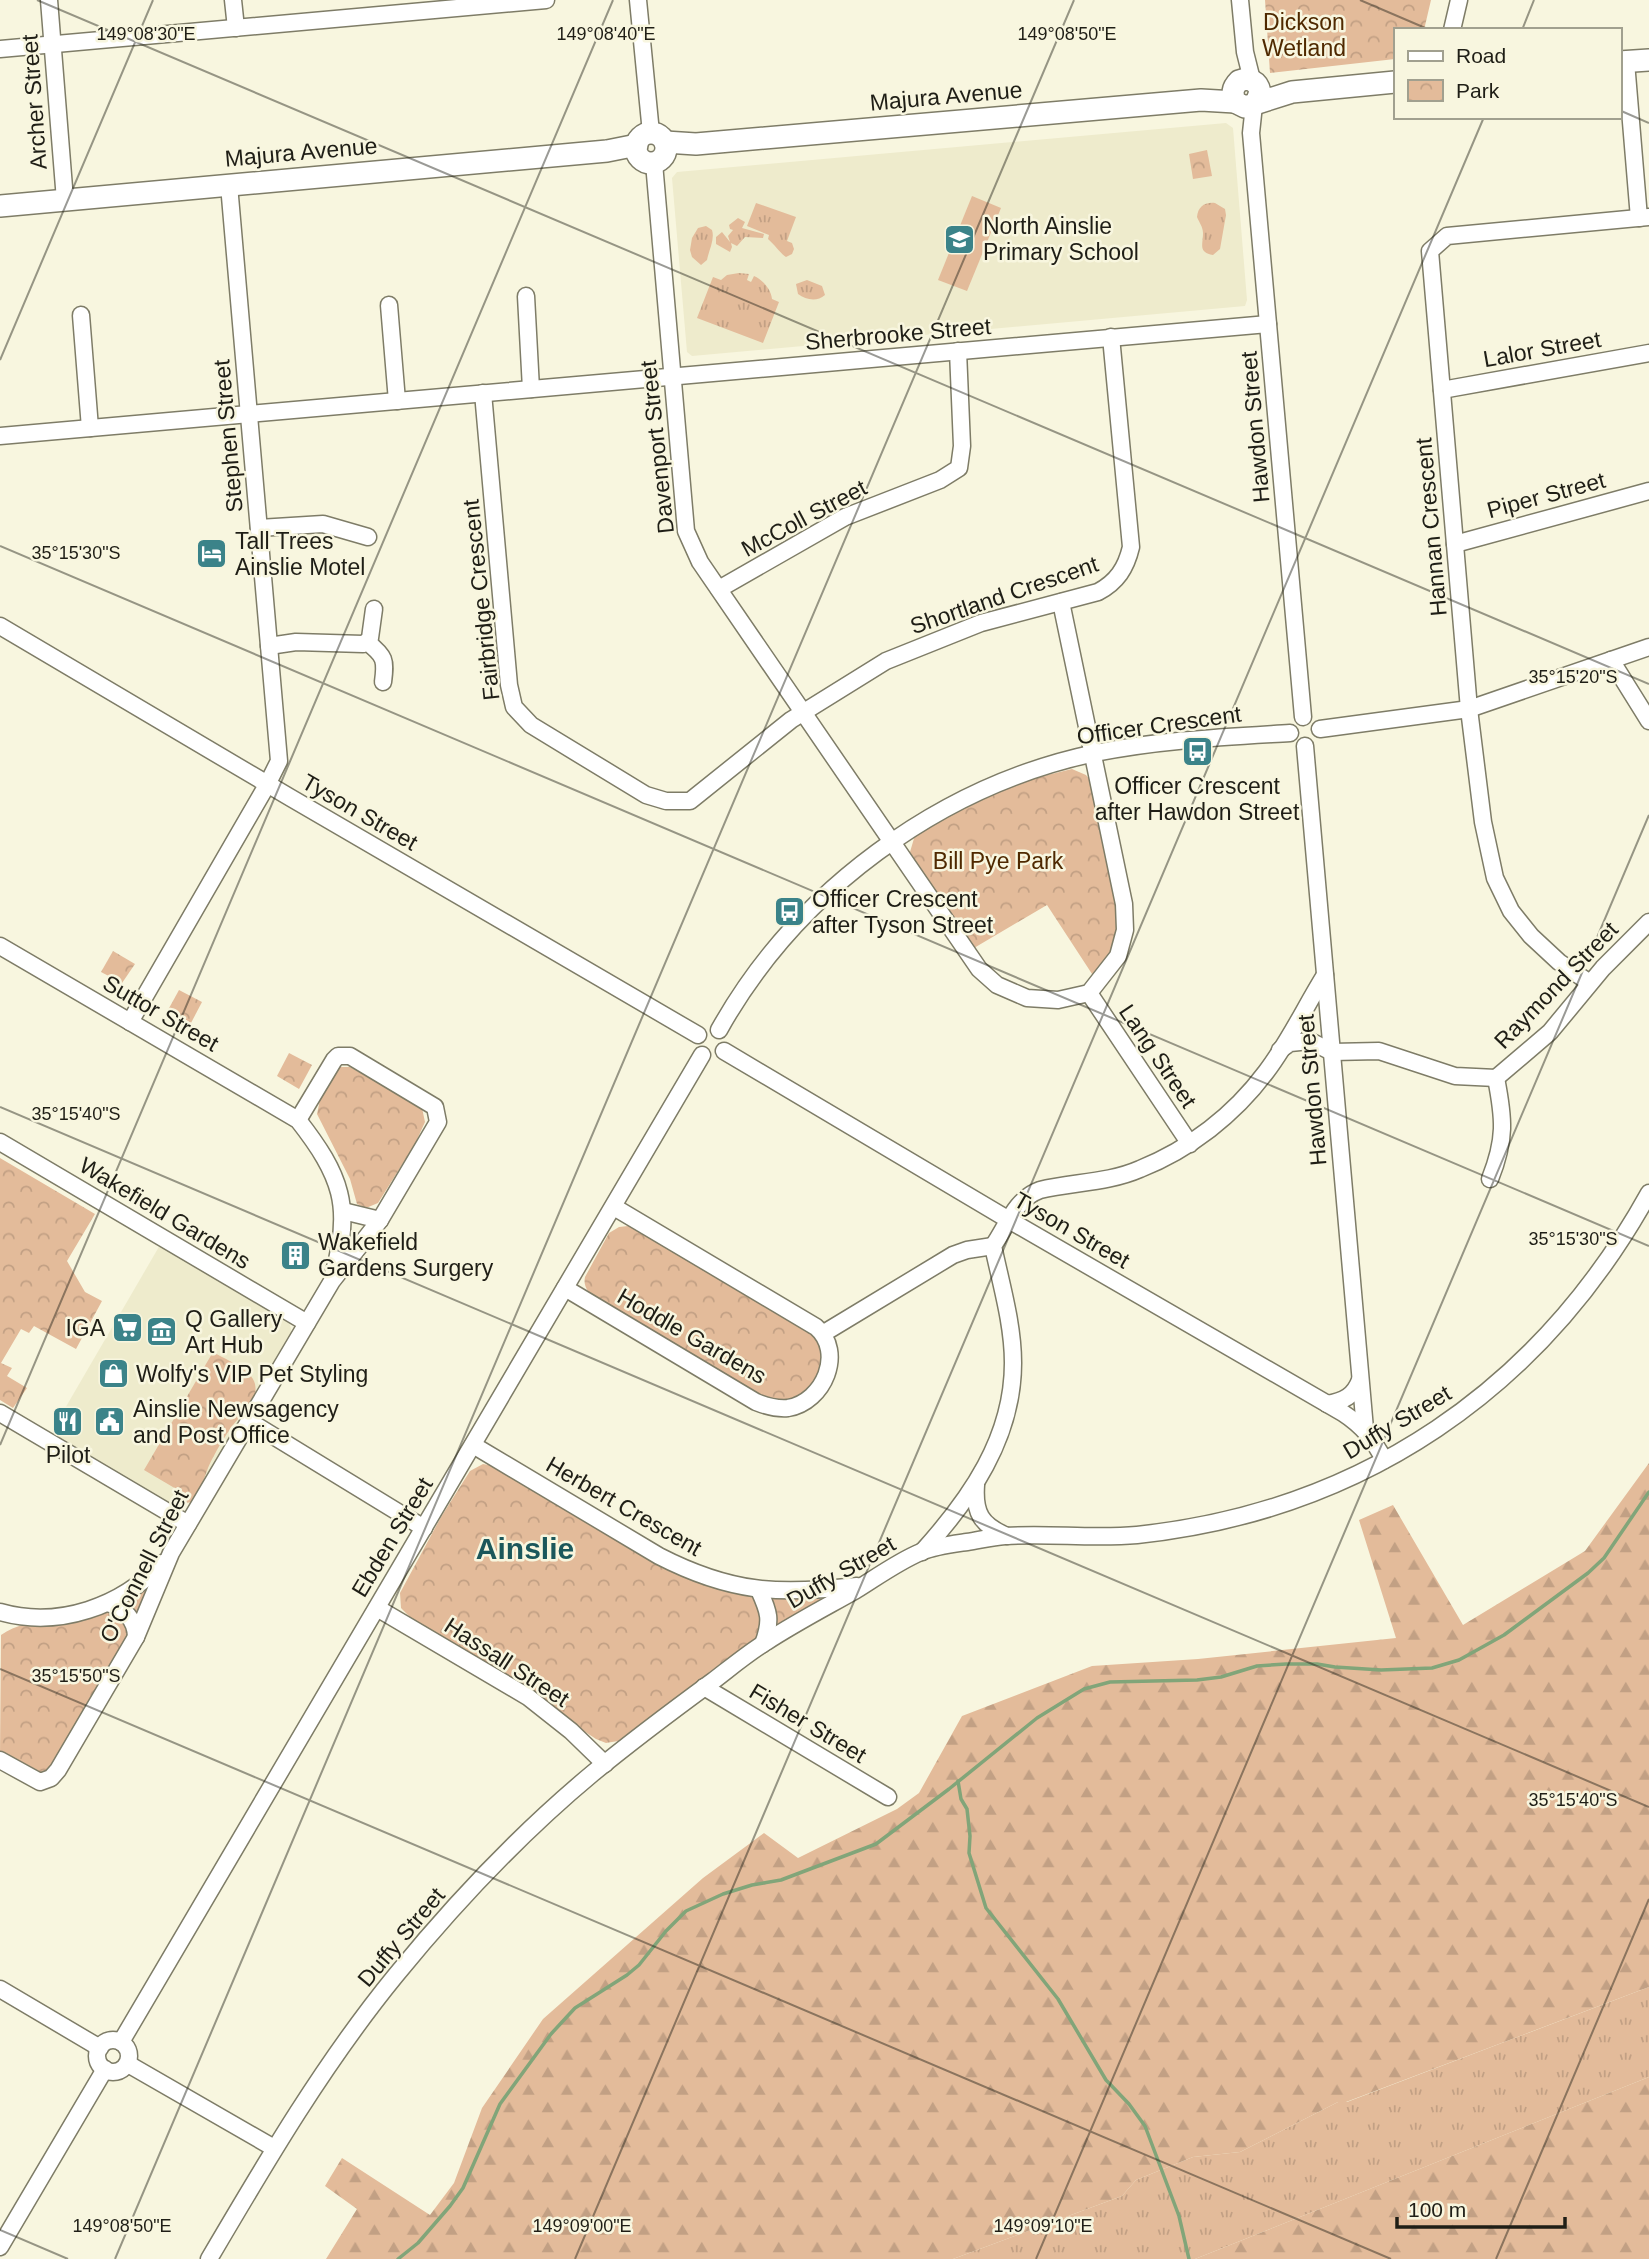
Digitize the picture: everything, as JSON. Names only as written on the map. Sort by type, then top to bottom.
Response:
[{"type":"main road","points":[[1623,62],[1649,60]]},
{"type":"main road","name":"Majura Avenue","points":[[0,205],[1202,100],[1246,93],[1292,92],[1394,82]]},
{"type":"street","name":"Archer Street","points":[[49,0],[65,200]]},
{"type":"street","points":[[233,0],[236,27]]},
{"type":"street","points":[[0,49],[546,0]]},
{"type":"street","name":"Davenport Street","points":[[638,0],[685,531],[700,562],[974,961],[997,985],[1027,998],[1058,1000],[1089,993]]},
{"type":"street","name":"Hawdon Street","points":[[1240,0],[1246,93],[1304,717]]},
{"type":"street","points":[[1452,28],[1459,0]]},
{"type":"street","points":[[1623,62],[1644,218]]},
{"type":"street","name":"Stephen Street","points":[[130,1022],[279,761],[229,185]]},
{"type":"street","name":"Hannan Crescent","points":[[1590,983],[1559,962],[1531,936],[1511,911],[1495,878],[1483,822],[1469,709],[1430,251],[1447,236],[1644,218]]},
{"type":"street","points":[[526,296],[531,389]]},
{"type":"street","points":[[389,305],[397,401]]},
{"type":"street","points":[[81,315],[90,428]]},
{"type":"street","name":"Sherbrooke Street","points":[[0,436],[1268,324]]},
{"type":"street","name":"Shortland Crescent","points":[[803,712],[886,661],[982,623],[1098,592],[1110,585],[1124,568],[1131,547],[1111,337]]},
{"type":"street","name":"McColl Street","points":[[719,589],[845,517],[940,480],[959,468],[962,446],[958,351]]},
{"type":"street","name":"Lalor Street","points":[[1442,390],[1649,353]]},
{"type":"street","name":"Fairbridge Crescent","points":[[483,393],[509,685],[514,707],[531,725],[646,795],[666,801],[690,801],[803,712]]},
{"type":"street","name":"Piper Street","points":[[1455,544],[1649,491]]},
{"type":"street","points":[[259,528],[323,524],[368,537]]},
{"type":"street","points":[[1061,602],[1124,904],[1125,930],[1118,956],[1089,993]]},
{"type":"street","points":[[368,642],[374,609]]},
{"type":"street","name":"Tyson Street","points":[[0,626],[267,785],[698,1035]]},
{"type":"street","points":[[269,646],[296,642],[368,642]]},
{"type":"street","points":[[368,642],[383,658],[383,682]]},
{"type":"street","points":[[1320,729],[1469,709],[1649,647]]},
{"type":"street","points":[[1611,660],[1649,721]]},
{"type":"street","points":[[1304,717],[1314,720],[1320,729],[1316,741],[1305,746],[1295,742],[1290,733],[1294,721],[1304,717]]},
{"type":"street","name":"Officer Crescent","points":[[719,1030],[763,963],[815,904],[889,838],[975,794],[1019,776],[1093,754],[1165,743],[1290,733]]},
{"type":"street","name":"Hawdon Street","points":[[1305,746],[1365,1429]]},
{"type":"street","name":"Raymond Street","points":[[1280,1050],[1290,1043],[1307,1041],[1332,1052],[1379,1051],[1455,1076],[1496,1078],[1550,1032],[1590,983],[1649,922]]},
{"type":"street","name":"Suttor Street","points":[[0,946],[298,1120],[321,1150],[337,1182],[343,1211],[342,1245],[332,1281]]},
{"type":"street","points":[[922,1552],[976,1485],[991,1458],[1002,1427],[1010,1396],[1013,1364],[1010,1327],[993,1247],[1018,1205],[1031,1194],[1054,1187],[1106,1180],[1139,1170],[1190,1144],[1212,1129],[1267,1072],[1325,975]]},
{"type":"street","name":"Lang Street","points":[[1089,993],[1190,1144]]},
{"type":"street","points":[[710,1028],[719,1030],[725,1037],[724,1051],[715,1057],[702,1055],[697,1046],[698,1035],[710,1028]]},
{"type":"street","name":"Tyson Street","points":[[724,1051],[1327,1404],[1365,1429],[1384,1460]]},
{"type":"street","name":"Ebden Street","points":[[121,2042],[702,1055]]},
{"type":"street","name":"O'Connell Street","points":[[0,1760],[35,1781],[45,1781],[58,1770],[136,1637],[171,1553],[188,1524],[332,1281],[380,1220],[438,1122],[435,1107],[350,1056],[338,1056],[334,1060],[298,1120]]},
{"type":"street","points":[[1490,1179],[1501,1146],[1504,1120],[1496,1078]]},
{"type":"street","name":"Wakefield Gardens","points":[[0,1142],[307,1323]]},
{"type":"street","name":"Duffy Street","points":[[209,2259],[274,2148],[341,2048],[393,1979],[441,1922],[525,1836],[605,1764],[677,1705],[763,1644],[922,1552],[955,1543],[1007,1536],[1119,1537],[1202,1525],[1295,1500],[1332,1486],[1384,1460],[1436,1431],[1460,1414],[1522,1360],[1584,1293],[1649,1193]]},
{"type":"street","points":[[614,1207],[797,1314],[824,1333],[953,1255],[967,1250],[993,1247]]},
{"type":"street","points":[[343,1211],[380,1220]]},
{"type":"street","name":"Hoddle Gardens","points":[[565,1288],[756,1402],[777,1408],[803,1402],[821,1387],[829,1365],[828,1343],[824,1333]]},
{"type":"street","points":[[1327,1404],[1350,1396],[1360,1380]]},
{"type":"street","points":[[0,1413],[188,1524]]},
{"type":"street","points":[[249,1422],[424,1528]]},
{"type":"street","name":"Herbert Crescent","points":[[473,1445],[659,1556],[713,1580],[759,1590],[805,1592],[863,1585]]},
{"type":"street","points":[[976,1485],[975,1500],[979,1515],[987,1525],[1007,1536]]},
{"type":"street","points":[[1,1615],[45,1617],[76,1613],[108,1603],[148,1578],[171,1553]]},
{"type":"street","points":[[759,1590],[769,1615],[769,1628],[763,1644]]},
{"type":"street","points":[[108,1603],[128,1615],[136,1628],[136,1637]]},
{"type":"street","name":"Hassall Street","points":[[377,1608],[528,1697],[571,1731],[605,1764]]},
{"type":"street","name":"Fisher Street","points":[[704,1687],[888,1797]]},
{"type":"street","points":[[0,1989],[100,2048]]},
{"type":"street","points":[[109,2040],[121,2042],[128,2049],[128,2064],[120,2071],[105,2069],[97,2057],[100,2048],[109,2040]]},
{"type":"street","points":[[128,2064],[274,2148]]},
{"type":"street","points":[[0,2247],[105,2069]]},
{"type":"shaded area","name":"North Ainslie Primary School","points":[[1226,123],[1233,128],[1247,300],[1245,306],[692,356],[687,352],[672,178],[677,172]]},
{"type":"shaded area","points":[[160,1245],[288,1318],[291,1329],[291,1336],[200,1495],[191,1503],[173,1505],[58,1439],[53,1429]]},
{"type":"green space","name":"Dickson Wetland","points":[[1265,0],[1431,0],[1424,28],[1394,28],[1394,59],[1270,73]]},
{"type":"green space","points":[[1207,150],[1212,176],[1193,179],[1189,154]]},
{"type":"green space","points":[[972,196],[1001,208],[967,291],[938,280]]},
{"type":"green space","points":[[756,203],[796,217],[787,241],[792,243],[792,254],[786,257],[768,239],[769,235],[747,226]]},
{"type":"green space","points":[[1215,203],[1225,209],[1226,215],[1220,249],[1213,255],[1203,250],[1203,231],[1197,217],[1202,206]]},
{"type":"green space","points":[[738,218],[745,222],[742,228],[764,234],[763,238],[745,237],[737,246],[731,243],[730,252],[716,244],[716,237],[722,232],[730,242],[728,236],[733,230],[729,225]]},
{"type":"green space","points":[[706,226],[712,230],[713,237],[707,260],[701,265],[692,257],[690,250],[692,238],[698,228]]},
{"type":"green space","points":[[749,274],[747,280],[751,282],[754,276],[760,280],[768,288],[772,299],[779,302],[763,343],[697,318],[713,277],[721,280],[727,275]]},
{"type":"green space","points":[[807,280],[822,286],[825,295],[812,299],[798,294],[796,284]]},
{"type":"green space","name":"Bill Pye Park","points":[[1072,769],[1086,775],[1094,785],[1121,925],[1111,956],[1094,977],[1047,905],[974,948],[914,862],[910,852],[915,835],[983,798],[1031,779]]},
{"type":"green space","points":[[113,951],[135,964],[122,983],[101,972]]},
{"type":"green space","points":[[179,990],[202,1002],[191,1023],[168,1010]]},
{"type":"green space","points":[[289,1053],[312,1065],[299,1089],[277,1076]]},
{"type":"green space","points":[[340,1067],[350,1067],[422,1108],[425,1122],[415,1144],[378,1203],[366,1208],[357,1204],[350,1179],[317,1114],[321,1095]]},
{"type":"green space","points":[[0,1158],[95,1214],[67,1261],[85,1292],[102,1301],[76,1349],[34,1326],[29,1333],[21,1329],[1,1363],[12,1368],[7,1376],[27,1388],[13,1408],[0,1400]]},
{"type":"green space","points":[[619,1227],[637,1227],[802,1324],[823,1350],[822,1371],[811,1389],[794,1401],[783,1403],[761,1397],[594,1298],[586,1289],[585,1277],[609,1233]]},
{"type":"green space","points":[[213,1352],[249,1374],[255,1384],[254,1399],[218,1449],[195,1498],[192,1502],[177,1504],[183,1493],[144,1470]]},
{"type":"green space","points":[[1649,1463],[1649,1987],[1346,2102],[1338,2102],[1240,2152],[1193,2157],[1136,2180],[1122,2196],[953,2259],[326,2259],[357,2209],[325,2186],[342,2158],[430,2215],[454,2183],[482,2108],[543,2019],[703,1878],[764,1833],[798,1858],[897,1809],[919,1793],[962,1716],[1092,1666],[1198,1659],[1396,1638],[1359,1520],[1393,1505],[1463,1625],[1585,1551]]},
{"type":"green space","points":[[483,1464],[499,1467],[706,1585],[750,1596],[760,1610],[758,1639],[618,1741],[606,1743],[596,1739],[410,1617],[401,1608],[400,1593],[441,1517],[470,1471]]},
{"type":"green space","points":[[151,1585],[129,1640],[54,1767],[43,1775],[0,1755],[1,1635],[37,1621],[103,1612],[122,1604]]},
{"type":"green space","points":[[771,1597],[820,1597],[820,1601],[816,1606],[777,1626]]},
{"type":"green space","points":[[1649,1987],[1649,2077],[1195,2259],[953,2259],[1122,2196],[1136,2180],[1193,2157],[1240,2152],[1338,2102],[1347,2102]]},
{"type":"green space","points":[[1649,2077],[1649,2259],[1195,2259],[1639,2081]]},
{"type":"waterway","points":[[398,2259],[418,2243],[463,2188],[500,2104],[551,2034],[575,2008],[639,1965],[686,1911],[723,1894],[781,1880],[876,1844],[1037,1718],[1084,1689],[1110,1682],[1221,1677],[1257,1666],[1317,1664],[1381,1670],[1432,1668],[1459,1660],[1504,1635],[1588,1573],[1604,1558],[1649,1492]]},
{"type":"waterway","points":[[958,1781],[961,1799],[967,1809],[969,1853],[986,1908],[1058,1999],[1106,2080],[1145,2126],[1179,2216],[1189,2259]]},
{"type":"place","name":"North Ainslie Primary School","points":[[960,239]]},
{"type":"place","name":"Tall Trees Ainslie Motel","points":[[212,554]]},
{"type":"place","name":"Officer Crescent after Hawdon Street","points":[[1197,752]]},
{"type":"place","name":"Officer Crescent after Tyson Street","points":[[789,912]]},
{"type":"place","name":"Wakefield Gardens Surgery","points":[[295,1255]]},
{"type":"place","name":"IGA","points":[[128,1328]]},
{"type":"place","name":"Q Gallery Art Hub","points":[[162,1332]]},
{"type":"place","name":"Wolfy's VIP Pet Styling","points":[[113,1374]]},
{"type":"place","name":"Pilot","points":[[68,1421]]},
{"type":"place","name":"Ainslie Newsagency and Post Office","points":[[110,1422]]},
{"type":"district","name":"Ainslie","points":[[525,1549]]}]
